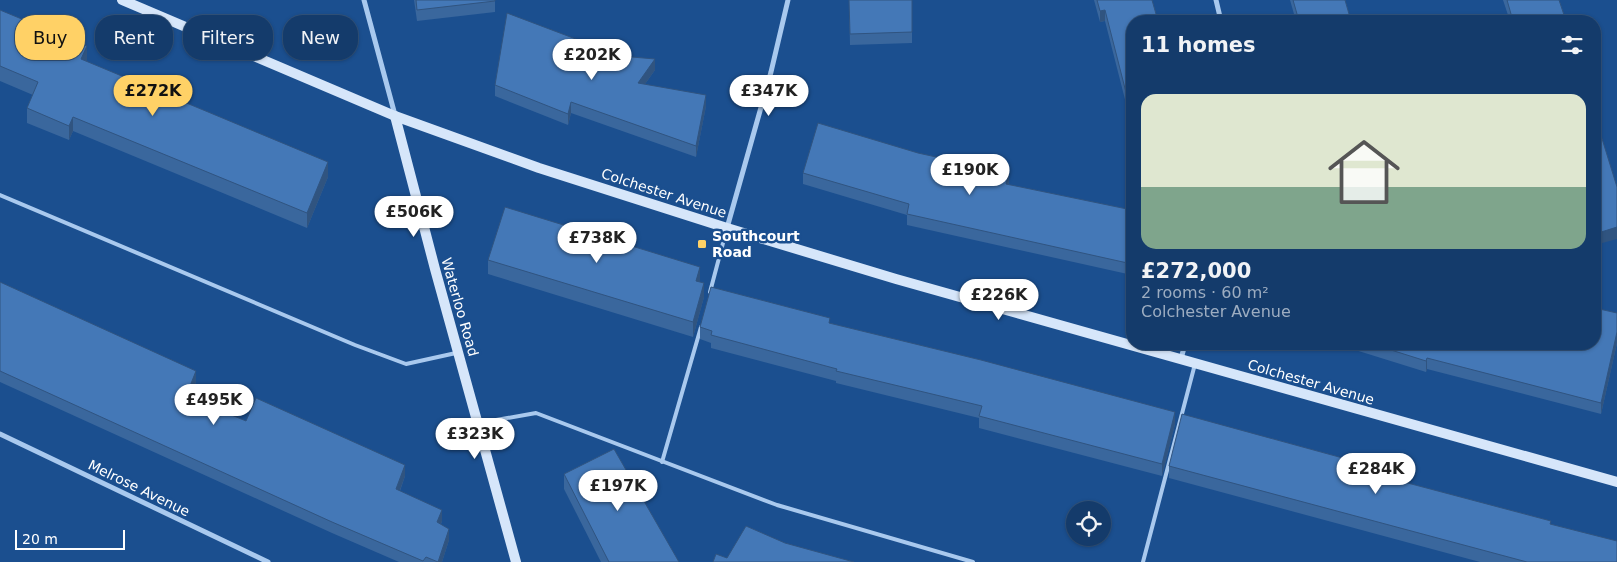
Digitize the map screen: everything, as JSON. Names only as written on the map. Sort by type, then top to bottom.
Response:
[{"type":"street","name":"Colchester Avenue","points":[[122,0],[395,116],[540,168],[727,228],[906,282],[1126,344]]},
{"type":"street","name":"Waterloo Road","points":[[364,0],[516,562]]},
{"type":"street","points":[[727,228],[771,72],[788,0]]},
{"type":"street","points":[[1216,0],[1220,15]]},
{"type":"street","name":"Colchester Avenue","points":[[1148,350],[1617,482]]},
{"type":"street","points":[[1180,359],[1183,350]]},
{"type":"street","name":"Melrose Avenue","points":[[0,434],[268,562]]},
{"type":"lane","points":[[0,196],[355,345],[406,364],[458,352]]},
{"type":"lane","points":[[708,300],[727,228]]},
{"type":"lane","points":[[662,462],[703,318]]},
{"type":"lane","points":[[1143,562],[1195,364]]},
{"type":"lane","points":[[478,424],[536,413],[777,505],[973,562]]},
{"type":"building","points":[[416,0],[495,0],[495,1],[417,10]]},
{"type":"building","points":[[849,0],[912,0],[912,32],[850,34]]},
{"type":"building","points":[[1097,0],[1152,0],[1156,15],[1126,15],[1126,92],[1105,10],[1100,11]]},
{"type":"building","points":[[1293,0],[1345,0],[1349,15],[1297,15]]},
{"type":"building","points":[[1507,0],[1559,0],[1564,15],[1511,15]]},
{"type":"building","points":[[0,10],[15,16],[15,60],[83,60],[328,162],[307,213],[73,117],[69,126],[27,108],[38,82],[0,66]]},
{"type":"building","points":[[507,13],[589,44],[586,53],[655,59],[638,83],[706,95],[696,146],[571,102],[568,114],[495,85]]},
{"type":"building","points":[[818,123],[918,153],[1009,173],[1006,184],[1126,209],[1126,263],[907,214],[909,204],[803,173]]},
{"type":"building","points":[[1601,135],[1617,187],[1617,227],[1601,232]]},
{"type":"building","points":[[505,207],[700,267],[696,281],[704,283],[693,322],[488,260]]},
{"type":"building","points":[[0,282],[196,371],[186,396],[246,421],[256,398],[405,465],[396,489],[442,510],[437,522],[449,529],[438,562],[426,557],[423,561],[332,522],[0,371]]},
{"type":"building","points":[[711,287],[830,318],[829,323],[981,360],[1175,412],[1162,464],[979,416],[982,406],[836,371],[837,369],[711,335],[712,331],[700,327]]},
{"type":"building","points":[[1601,309],[1617,313],[1617,332],[1601,403],[1427,358],[1426,361],[1391,350],[1601,350]]},
{"type":"building","points":[[1182,414],[1372,466],[1370,473],[1551,521],[1550,524],[1617,541],[1617,562],[1527,562],[1169,466]]},
{"type":"building","points":[[614,449],[679,562],[609,562],[564,474]]},
{"type":"building","points":[[746,526],[785,543],[854,562],[713,562],[716,554],[727,558]]},
{"type":"place","name":"Southcourt Road","points":[[702,244]]}]
